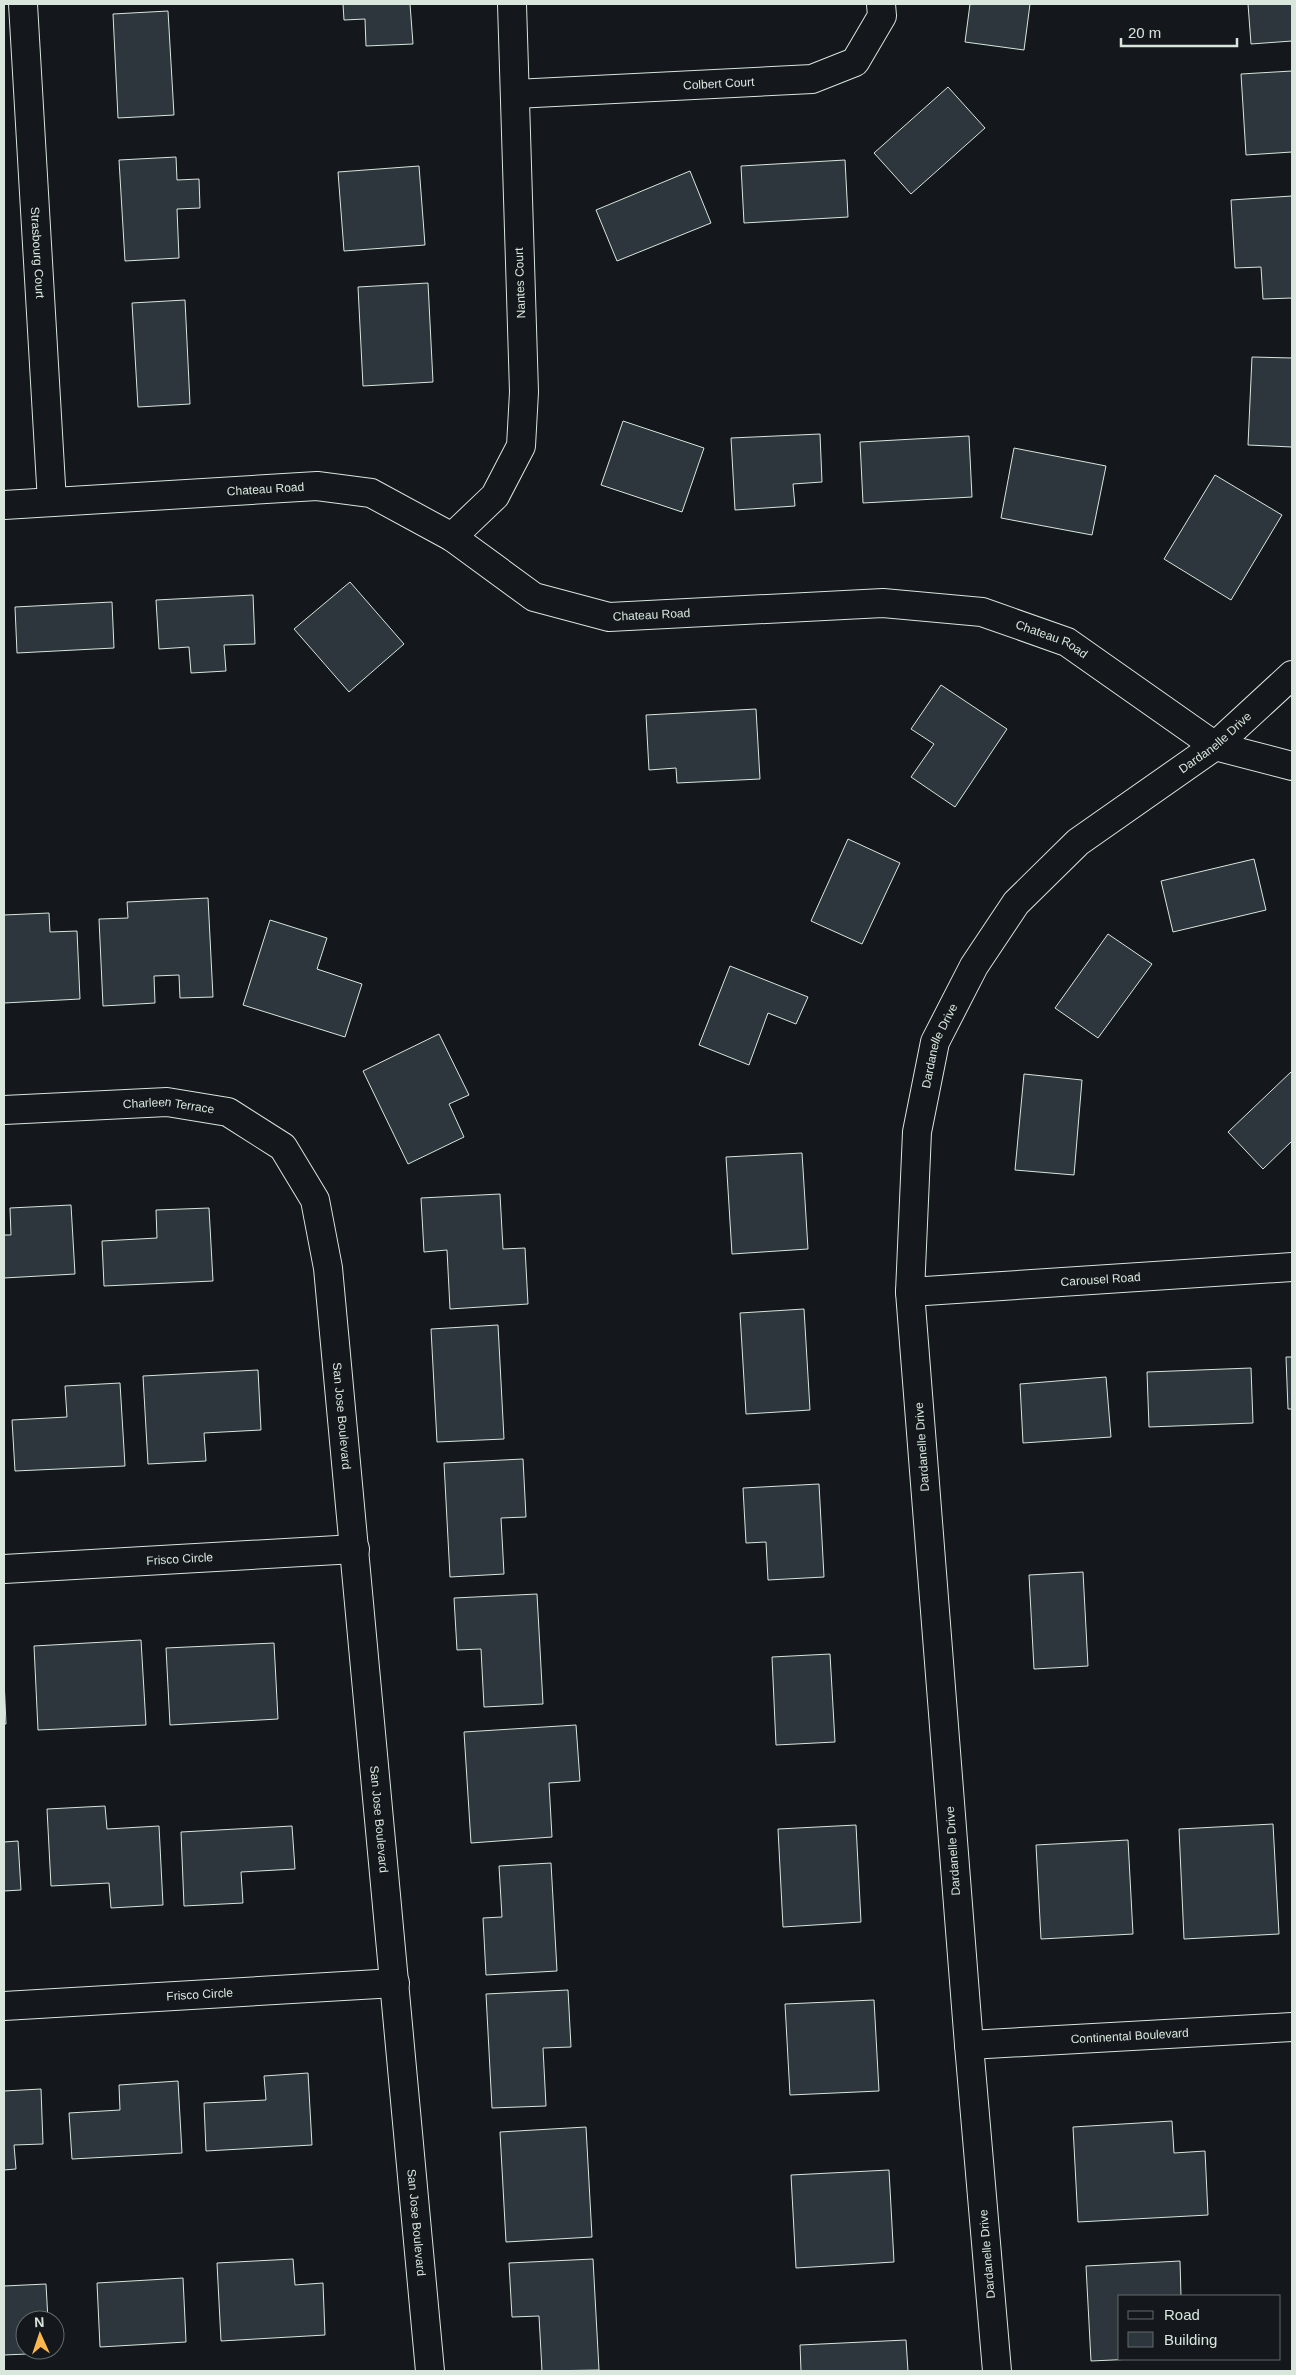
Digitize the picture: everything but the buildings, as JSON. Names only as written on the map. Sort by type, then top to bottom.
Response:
[{"type":"street","name":"Strasbourg Court","points":[[23,4],[52,502]]},
{"type":"street","name":"Nantes Court","points":[[452,537],[495,496],[521,446],[524,392],[512,4]]},
{"type":"street","name":"Colbert Court","points":[[515,94],[812,79],[855,62],[882,16],[881,4]]},
{"type":"street","name":"Chateau Road","points":[[4,505],[317,486],[371,493],[452,537],[534,597],[609,617],[883,603],[982,612],[1067,642],[1215,746],[1292,766]]},
{"type":"street","name":"Dardanelle Drive","points":[[997,2371],[968,2045],[910,1292],[919,1123],[935,1042],[974,966],[1016,903],[1078,842],[1215,746],[1292,675]]},
{"type":"street","name":"Charleen Terrace","points":[[4,1110],[167,1102],[228,1112],[283,1147],[315,1200],[328,1268]]},
{"type":"street","name":"Carousel Road","points":[[910,1292],[1292,1267]]},
{"type":"street","name":"San Jose Boulevard","points":[[328,1268],[430,2371]]},
{"type":"street","name":"Frisco Circle","points":[[4,1569],[355,1549]]},
{"type":"street","name":"Frisco Circle","points":[[4,2006],[395,1982]]},
{"type":"street","name":"Continental Boulevard","points":[[968,2045],[1292,2027]]}]
